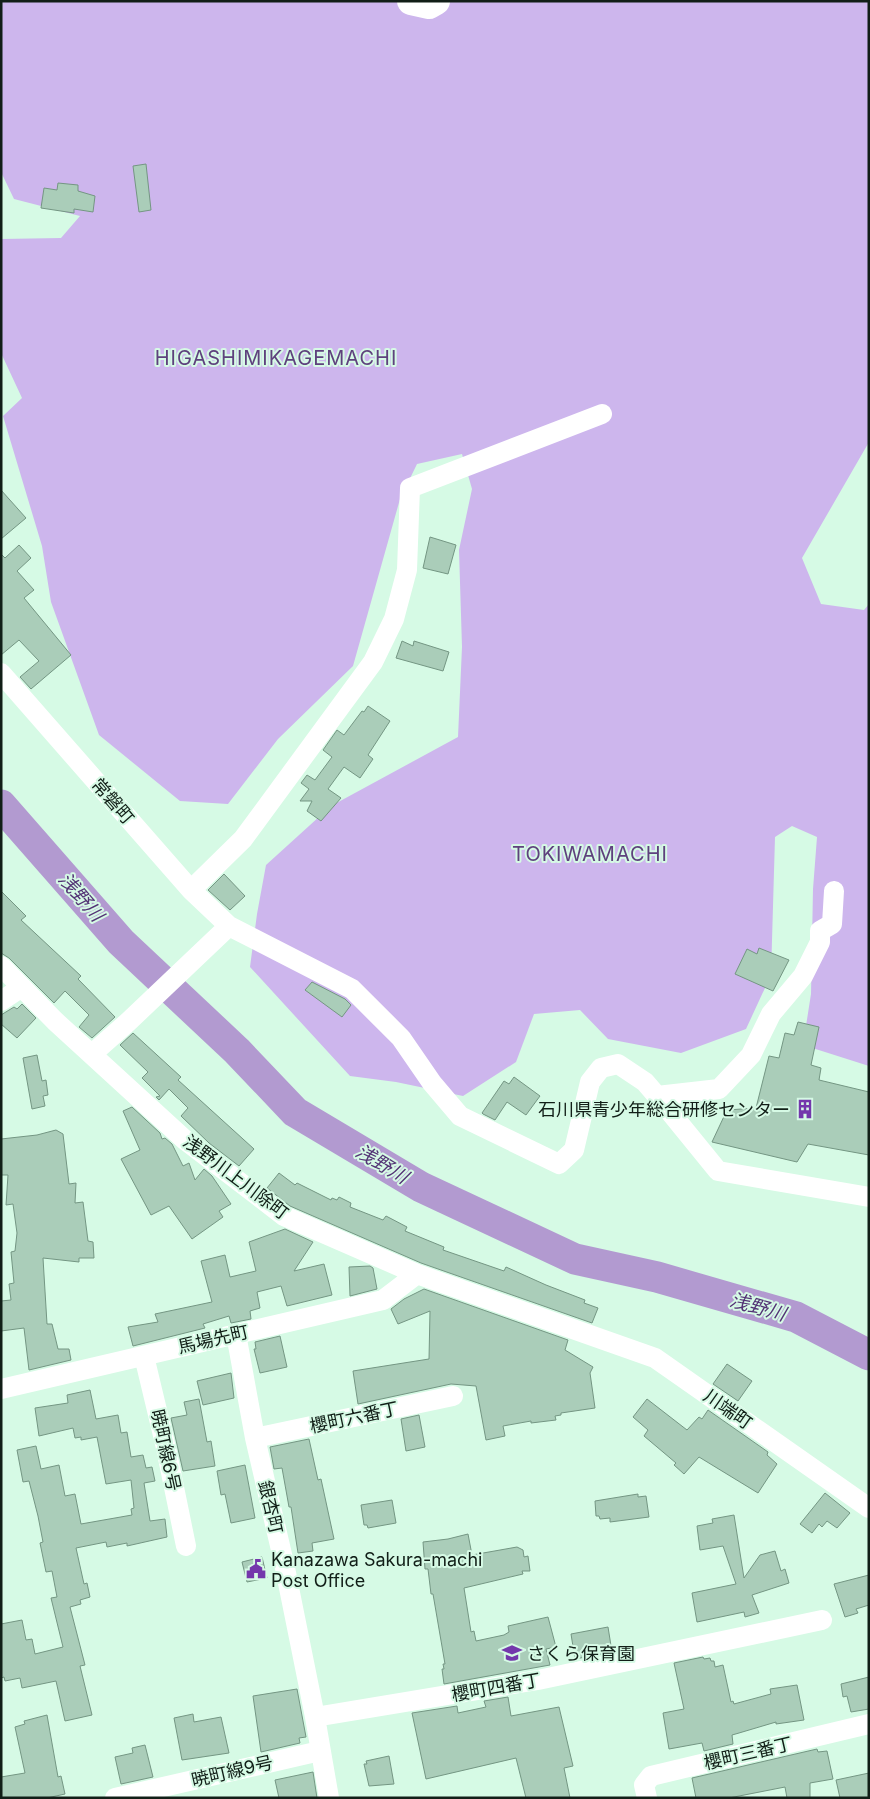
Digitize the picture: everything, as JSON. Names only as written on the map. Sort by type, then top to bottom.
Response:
[{"type":"street","points":[[411,1],[429,5],[436,1]]},
{"type":"street","points":[[191,890],[243,839],[373,662],[394,619],[407,570],[410,488],[602,414]]},
{"type":"street","name":"常磐町","points":[[1,673],[191,890],[228,926],[352,989],[401,1038],[432,1083],[460,1116],[559,1164],[574,1150],[590,1082],[601,1068],[618,1064],[645,1082],[657,1096]]},
{"type":"street","points":[[834,891],[832,924],[820,931],[820,942],[803,976],[771,1014],[751,1055],[719,1089],[657,1096],[718,1171],[869,1196]]},
{"type":"street","points":[[92,1054],[228,926]]},
{"type":"street","name":"浅野川上川除町","points":[[1,966],[55,1021],[185,1140],[284,1216],[323,1235],[417,1274],[577,1331]]},
{"type":"street","points":[[1,1002],[22,987]]},
{"type":"street","name":"馬場先町","points":[[1,1389],[383,1300],[417,1274]]},
{"type":"street","name":"川端町","points":[[577,1331],[655,1358],[869,1508]]},
{"type":"street","name":"銀杏町","points":[[236,1334],[255,1438],[284,1563],[315,1716],[329,1798]]},
{"type":"street","name":"暁町線6号","points":[[144,1356],[166,1448],[186,1546]]},
{"type":"street","name":"櫻町六番丁","points":[[255,1438],[453,1396]]},
{"type":"street","name":"櫻町四番丁","points":[[315,1716],[538,1680],[822,1620]]},
{"type":"street","name":"櫻町三番丁","points":[[647,1798],[644,1785],[651,1776],[869,1724]]},
{"type":"street","name":"暁町線9号","points":[[115,1798],[320,1752]]},
{"type":"shaded area","points":[[1,1],[869,1],[869,442],[802,558],[821,604],[864,610],[869,604],[869,1066],[803,1045],[811,994],[813,889],[817,837],[792,826],[775,837],[771,975],[746,1029],[681,1053],[608,1039],[580,1010],[534,1014],[516,1062],[463,1096],[396,1082],[350,1076],[250,967],[266,865],[331,806],[458,737],[462,647],[459,550],[472,489],[462,454],[417,464],[400,499],[353,666],[278,739],[228,804],[180,801],[99,735],[51,602],[42,546],[3,416],[22,398],[1,353],[1,239],[61,238],[80,216],[14,199],[1,172]]},
{"type":"building","points":[[146,164],[151,210],[139,212],[133,166]]},
{"type":"building","points":[[58,183],[78,185],[78,191],[95,196],[93,212],[74,209],[74,213],[41,208],[44,188],[57,190]]},
{"type":"building","points":[[1,490],[26,518],[1,539]]},
{"type":"building","points":[[430,537],[456,545],[448,574],[423,568]]},
{"type":"building","points":[[19,545],[31,558],[17,571],[34,590],[24,598],[71,655],[31,689],[20,677],[39,661],[19,640],[1,655],[1,554],[5,558]]},
{"type":"building","points":[[402,641],[413,646],[414,641],[449,652],[443,671],[396,658]]},
{"type":"building","points":[[368,706],[390,721],[368,755],[373,759],[360,778],[344,767],[328,789],[341,798],[321,821],[307,811],[312,801],[300,801],[309,789],[301,783],[307,775],[315,780],[332,757],[323,750],[337,730],[344,735]]},
{"type":"building","points":[[224,874],[245,896],[230,910],[208,890]]},
{"type":"building","points":[[1,891],[26,916],[21,920],[81,976],[78,979],[115,1017],[92,1038],[79,1027],[89,1015],[65,991],[54,1003],[9,958],[1,953]]},
{"type":"building","points":[[759,948],[789,960],[773,991],[735,974],[747,949],[757,954]]},
{"type":"building","points":[[312,982],[345,999],[351,1005],[342,1017],[305,990]]},
{"type":"building","points":[[22,1004],[36,1018],[17,1038],[1,1024],[1,1015],[14,1007],[17,1009]]},
{"type":"building","name":"石川県青少年総合研修センター","points":[[798,1022],[819,1027],[811,1065],[821,1068],[819,1080],[869,1092],[869,1155],[808,1144],[797,1162],[712,1142],[727,1110],[756,1108],[769,1056],[779,1058],[785,1033],[794,1035]]},
{"type":"building","points":[[133,1033],[181,1077],[178,1080],[254,1149],[239,1166],[209,1143],[181,1116],[188,1108],[169,1089],[159,1100],[156,1097],[160,1096],[142,1078],[148,1072],[120,1045]]},
{"type":"building","points":[[37,1055],[42,1081],[46,1080],[48,1095],[43,1096],[45,1106],[32,1109],[23,1058]]},
{"type":"building","points":[[514,1077],[540,1096],[526,1115],[507,1102],[495,1120],[483,1114],[504,1081],[509,1084]]},
{"type":"building","points":[[132,1107],[160,1133],[162,1139],[165,1138],[172,1144],[183,1166],[189,1163],[195,1180],[204,1169],[212,1176],[231,1204],[219,1211],[223,1217],[192,1239],[169,1206],[151,1215],[121,1159],[140,1150],[123,1111]]},
{"type":"building","points":[[56,1130],[63,1134],[69,1184],[76,1183],[75,1203],[83,1202],[88,1241],[93,1242],[94,1258],[79,1258],[79,1262],[43,1258],[47,1324],[52,1324],[58,1349],[69,1349],[71,1360],[29,1370],[24,1328],[1,1331],[1,1301],[11,1300],[9,1284],[14,1283],[11,1252],[15,1251],[17,1233],[13,1204],[6,1205],[8,1175],[1,1175],[1,1139],[37,1135]]},
{"type":"building","points":[[279,1173],[295,1185],[297,1183],[331,1200],[332,1198],[337,1200],[339,1197],[351,1203],[350,1207],[383,1220],[386,1216],[407,1227],[405,1231],[444,1247],[443,1250],[504,1271],[506,1267],[585,1300],[584,1303],[598,1308],[592,1323],[421,1263],[290,1206],[267,1188]]},
{"type":"building","points":[[285,1229],[313,1242],[294,1271],[324,1264],[332,1295],[287,1306],[281,1286],[257,1292],[260,1308],[250,1311],[251,1319],[231,1323],[229,1316],[203,1324],[205,1328],[133,1346],[128,1327],[158,1322],[155,1314],[212,1302],[201,1261],[225,1255],[230,1277],[256,1271],[249,1242]]},
{"type":"building","points":[[370,1266],[373,1268],[377,1289],[350,1296],[349,1267]]},
{"type":"building","points":[[424,1289],[568,1340],[565,1350],[593,1367],[590,1373],[595,1408],[561,1413],[561,1415],[555,1416],[556,1420],[531,1423],[531,1421],[503,1426],[505,1436],[486,1440],[476,1386],[451,1384],[358,1404],[353,1371],[429,1359],[430,1311],[398,1324],[391,1309],[404,1299]]},
{"type":"building","points":[[280,1336],[287,1367],[260,1373],[254,1349],[256,1349],[255,1342]]},
{"type":"building","points":[[727,1364],[752,1381],[738,1401],[713,1384]]},
{"type":"building","points":[[231,1373],[234,1398],[203,1405],[197,1381]]},
{"type":"building","points":[[90,1390],[96,1419],[118,1415],[121,1433],[127,1432],[131,1457],[143,1455],[146,1468],[152,1467],[155,1481],[144,1483],[150,1521],[165,1519],[167,1537],[127,1546],[127,1543],[107,1547],[106,1542],[76,1548],[84,1584],[87,1583],[90,1597],[80,1600],[81,1604],[70,1607],[85,1665],[80,1666],[92,1715],[65,1721],[56,1681],[22,1688],[20,1678],[5,1681],[4,1677],[1,1678],[1,1624],[22,1620],[26,1640],[32,1639],[35,1654],[63,1647],[51,1598],[57,1597],[52,1571],[46,1572],[40,1543],[43,1542],[38,1516],[29,1481],[23,1482],[17,1450],[36,1446],[41,1469],[59,1465],[65,1496],[75,1494],[81,1524],[132,1515],[131,1509],[134,1508],[131,1480],[106,1484],[97,1437],[81,1440],[81,1437],[75,1438],[73,1428],[39,1436],[35,1408],[68,1403],[67,1395]]},
{"type":"building","points":[[199,1399],[207,1442],[211,1441],[215,1466],[183,1471],[171,1418],[187,1415],[184,1402]]},
{"type":"building","points":[[647,1399],[687,1430],[699,1417],[702,1419],[708,1410],[768,1452],[767,1455],[777,1464],[758,1493],[699,1457],[684,1474],[674,1465],[676,1463],[644,1436],[648,1430],[633,1417]]},
{"type":"building","points":[[419,1415],[425,1447],[406,1451],[401,1419]]},
{"type":"building","points":[[309,1439],[318,1480],[321,1479],[334,1539],[312,1543],[313,1551],[298,1553],[291,1507],[289,1507],[282,1468],[274,1469],[270,1447]]},
{"type":"building","points":[[245,1465],[255,1518],[231,1523],[225,1494],[221,1495],[217,1471]]},
{"type":"building","points":[[825,1493],[850,1513],[837,1528],[827,1521],[822,1527],[819,1524],[812,1533],[800,1524]]},
{"type":"building","points":[[638,1494],[638,1497],[646,1496],[649,1517],[610,1522],[610,1518],[600,1519],[599,1516],[596,1516],[595,1501]]},
{"type":"building","points":[[392,1500],[396,1523],[368,1528],[367,1525],[364,1525],[361,1505]]},
{"type":"building","points":[[734,1515],[744,1578],[760,1555],[775,1551],[781,1571],[785,1569],[789,1583],[752,1595],[759,1613],[745,1617],[744,1612],[697,1622],[692,1593],[736,1584],[723,1546],[700,1550],[697,1526],[713,1523],[712,1519]]},
{"type":"building","points":[[468,1534],[472,1555],[517,1547],[523,1550],[524,1557],[528,1556],[530,1571],[522,1571],[523,1574],[464,1588],[471,1632],[474,1631],[476,1641],[504,1635],[509,1632],[508,1626],[548,1617],[556,1647],[546,1649],[550,1665],[444,1684],[442,1669],[444,1669],[443,1664],[445,1664],[428,1569],[425,1569],[423,1542]]},
{"type":"building","points":[[262,1557],[267,1578],[247,1582],[242,1562]]},
{"type":"building","points":[[869,1575],[869,1605],[856,1609],[858,1613],[845,1617],[834,1584]]},
{"type":"building","points":[[608,1627],[612,1652],[575,1659],[571,1634]]},
{"type":"building","points":[[703,1657],[704,1659],[710,1658],[711,1661],[714,1661],[715,1667],[723,1665],[731,1702],[733,1701],[734,1704],[771,1694],[770,1689],[797,1685],[804,1720],[776,1724],[776,1722],[732,1735],[733,1744],[704,1751],[702,1743],[669,1749],[663,1713],[684,1709],[674,1663]]},
{"type":"building","points":[[869,1677],[869,1709],[851,1712],[847,1696],[843,1697],[841,1684]]},
{"type":"building","points":[[297,1689],[306,1737],[299,1738],[300,1743],[261,1752],[253,1696]]},
{"type":"building","points":[[508,1697],[511,1716],[559,1707],[573,1766],[564,1768],[570,1798],[526,1798],[516,1758],[426,1779],[412,1713],[457,1706],[458,1713],[486,1707],[484,1701]]},
{"type":"building","points":[[193,1714],[194,1722],[221,1717],[229,1753],[182,1760],[174,1718]]},
{"type":"building","points":[[47,1715],[58,1777],[61,1776],[65,1794],[47,1798],[1,1798],[1,1777],[25,1773],[15,1727],[25,1724],[24,1721]]},
{"type":"building","points":[[145,1745],[153,1777],[121,1784],[115,1757],[133,1753],[132,1748]]},
{"type":"building","points":[[817,1749],[818,1752],[827,1751],[833,1779],[810,1783],[810,1798],[787,1798],[785,1787],[729,1798],[696,1798],[692,1778]]},
{"type":"building","points":[[389,1756],[394,1784],[369,1786],[364,1764],[367,1764],[366,1761]]},
{"type":"building","points":[[313,1772],[317,1798],[279,1798],[275,1780]]},
{"type":"building","points":[[869,1773],[869,1798],[840,1798],[836,1780]]},
{"type":"waterway","name":"浅野川","points":[[1,805],[121,942],[237,1051],[295,1112],[421,1187],[575,1259],[657,1277],[796,1317],[869,1355]]},
{"type":"place","name":"石川県青少年総合研修センター","points":[[805,1109]]},
{"type":"place","name":"Kanazawa Sakura-machi Post Office","points":[[256,1569]]},
{"type":"place","name":"さくら保育園","points":[[512,1653]]},
{"type":"district","name":"HIGASHIMIKAGEMACHI","points":[[276,358]]},
{"type":"district","name":"TOKIWAMACHI","points":[[590,854]]}]
